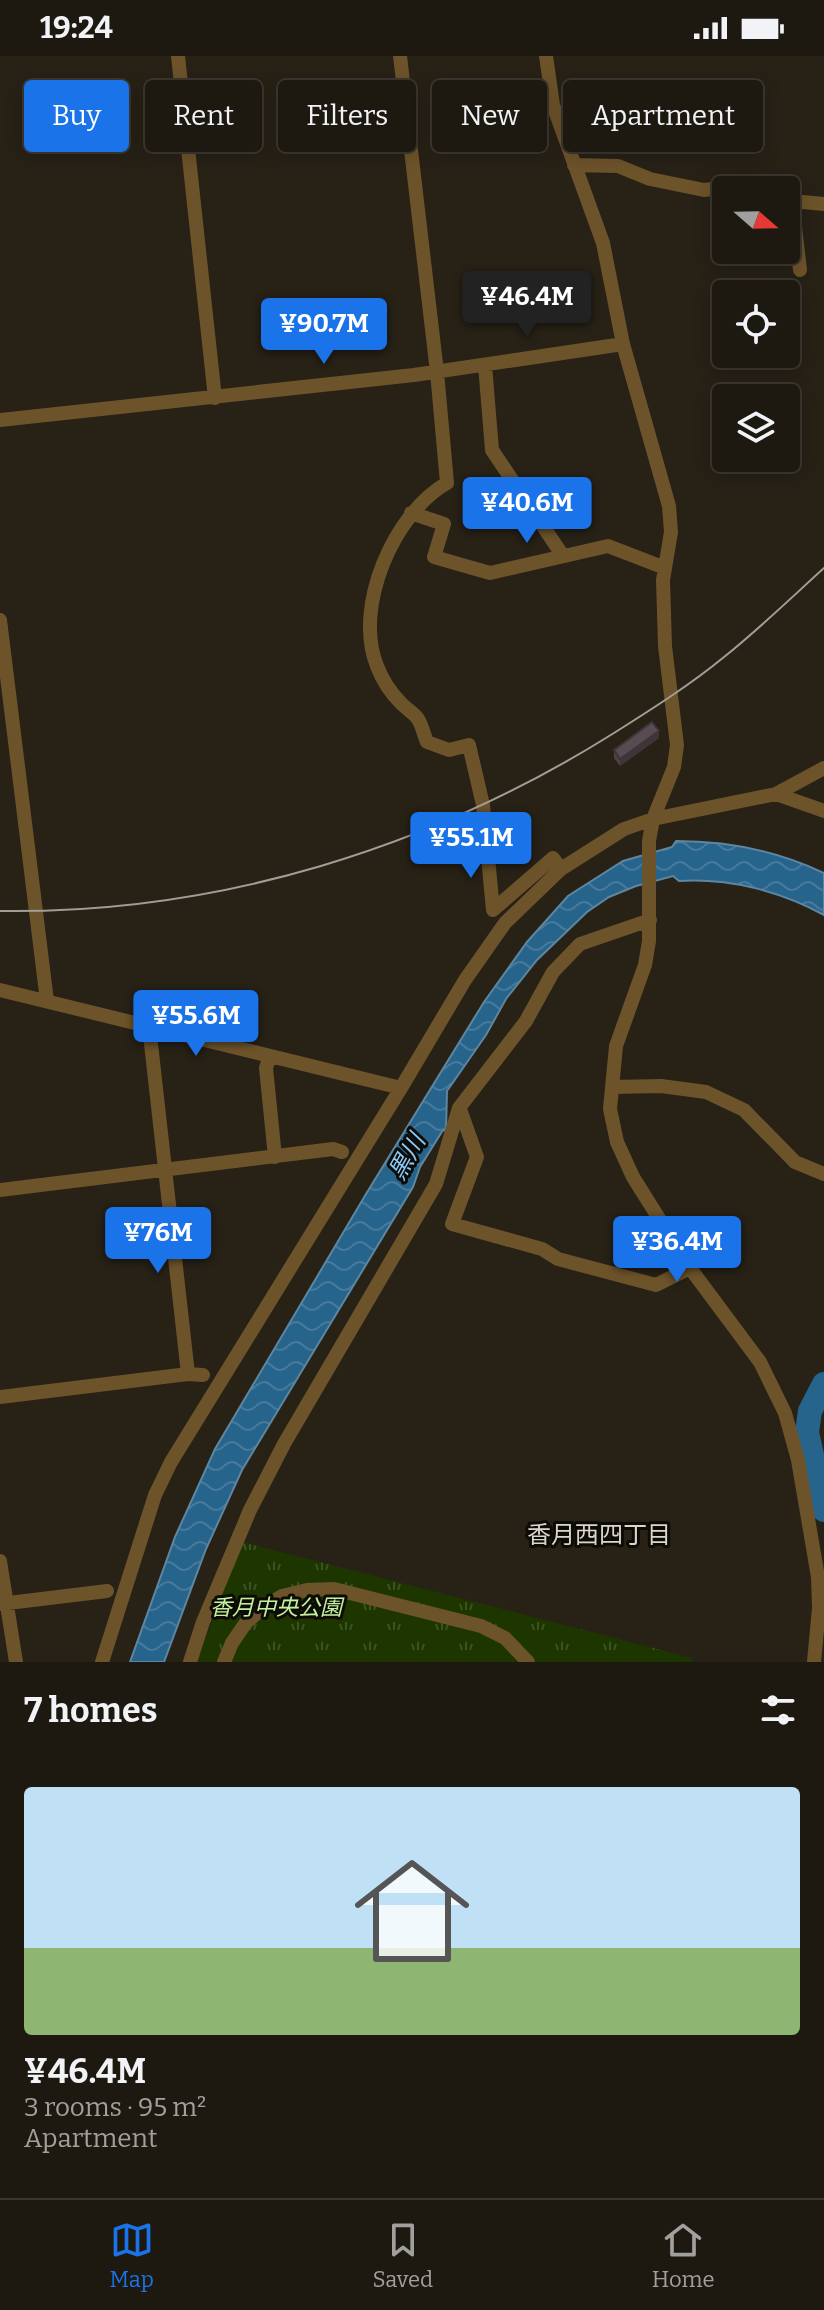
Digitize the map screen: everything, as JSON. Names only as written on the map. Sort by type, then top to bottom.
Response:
[{"type":"street","points":[[178,56],[215,398]]},
{"type":"street","points":[[400,56],[447,483],[430,493],[411,513],[386,555],[374,593],[370,625],[375,663],[388,688],[418,718],[427,742],[449,750],[469,745],[483,805],[493,910],[553,858],[561,869]]},
{"type":"street","points":[[546,56],[553,105],[603,243],[623,344],[669,506],[671,532],[663,580],[665,646],[677,745],[674,767],[653,819],[649,841],[650,912],[645,965],[616,1046],[610,1109],[617,1142],[633,1177],[690,1268],[760,1362],[785,1413],[798,1460],[818,1577],[819,1608],[814,1662]]},
{"type":"street","points":[[574,165],[618,166],[650,179],[712,189]]},
{"type":"street","points":[[800,201],[824,204]]},
{"type":"street","points":[[799,264],[800,270]]},
{"type":"street","points":[[0,420],[437,372],[623,344]]},
{"type":"street","points":[[485,365],[492,450],[563,556]]},
{"type":"street","points":[[411,513],[444,524],[434,557],[490,573],[608,546],[665,568]]},
{"type":"street","points":[[0,620],[47,1001]]},
{"type":"street","points":[[102,1662],[155,1495],[171,1462],[465,980],[505,923],[561,869],[624,829],[653,819],[776,794],[824,768]]},
{"type":"street","points":[[776,794],[824,811]]},
{"type":"street","points":[[190,1662],[203,1622],[250,1510],[284,1444],[436,1184],[459,1108],[526,1021],[553,972],[580,944],[650,912]]},
{"type":"street","points":[[0,990],[401,1088]]},
{"type":"street","points":[[0,1397],[196,1374],[165,1171],[149,1026]]},
{"type":"street","points":[[270,1056],[266,1068],[275,1157]]},
{"type":"street","points":[[612,1087],[661,1086],[706,1092],[744,1110],[795,1162],[824,1174]]},
{"type":"street","points":[[459,1108],[477,1157],[452,1224],[542,1249],[558,1259],[656,1285],[690,1268]]},
{"type":"street","points":[[0,1190],[333,1149],[342,1152]]},
{"type":"street","points":[[0,1561],[3,1604],[16,1662]]},
{"type":"street","points":[[224,1662],[245,1624],[261,1609],[282,1596],[307,1590],[334,1589],[481,1626],[505,1638],[528,1662]]},
{"type":"street","points":[[3,1604],[107,1591]]},
{"type":"green space","name":"香月中央公園","points":[[242,1542],[692,1658],[691,1662],[197,1662]]},
{"type":"water","name":"黒川","points":[[676,841],[752,849],[824,873],[824,915],[790,899],[754,888],[717,882],[679,881],[673,876],[609,897],[587,912],[537,960],[506,999],[486,1035],[447,1091],[446,1131],[443,1130],[420,1167],[413,1187],[242,1470],[206,1549],[164,1662],[130,1662],[175,1537],[215,1449],[484,1002],[527,942],[568,896],[623,861],[672,847]]},
{"type":"building","points":[[652,722],[659,731],[620,759],[614,750]]},
{"type":"waterway","points":[[824,1384],[810,1411],[807,1432],[824,1510]]},
{"type":"tram line","points":[[0,911],[81,909],[162,901],[242,886],[320,866],[397,841],[472,810],[544,774],[670,696],[737,646],[824,568]]},
{"type":"district","name":"香月西四丁目","points":[[599,1535]]}]
